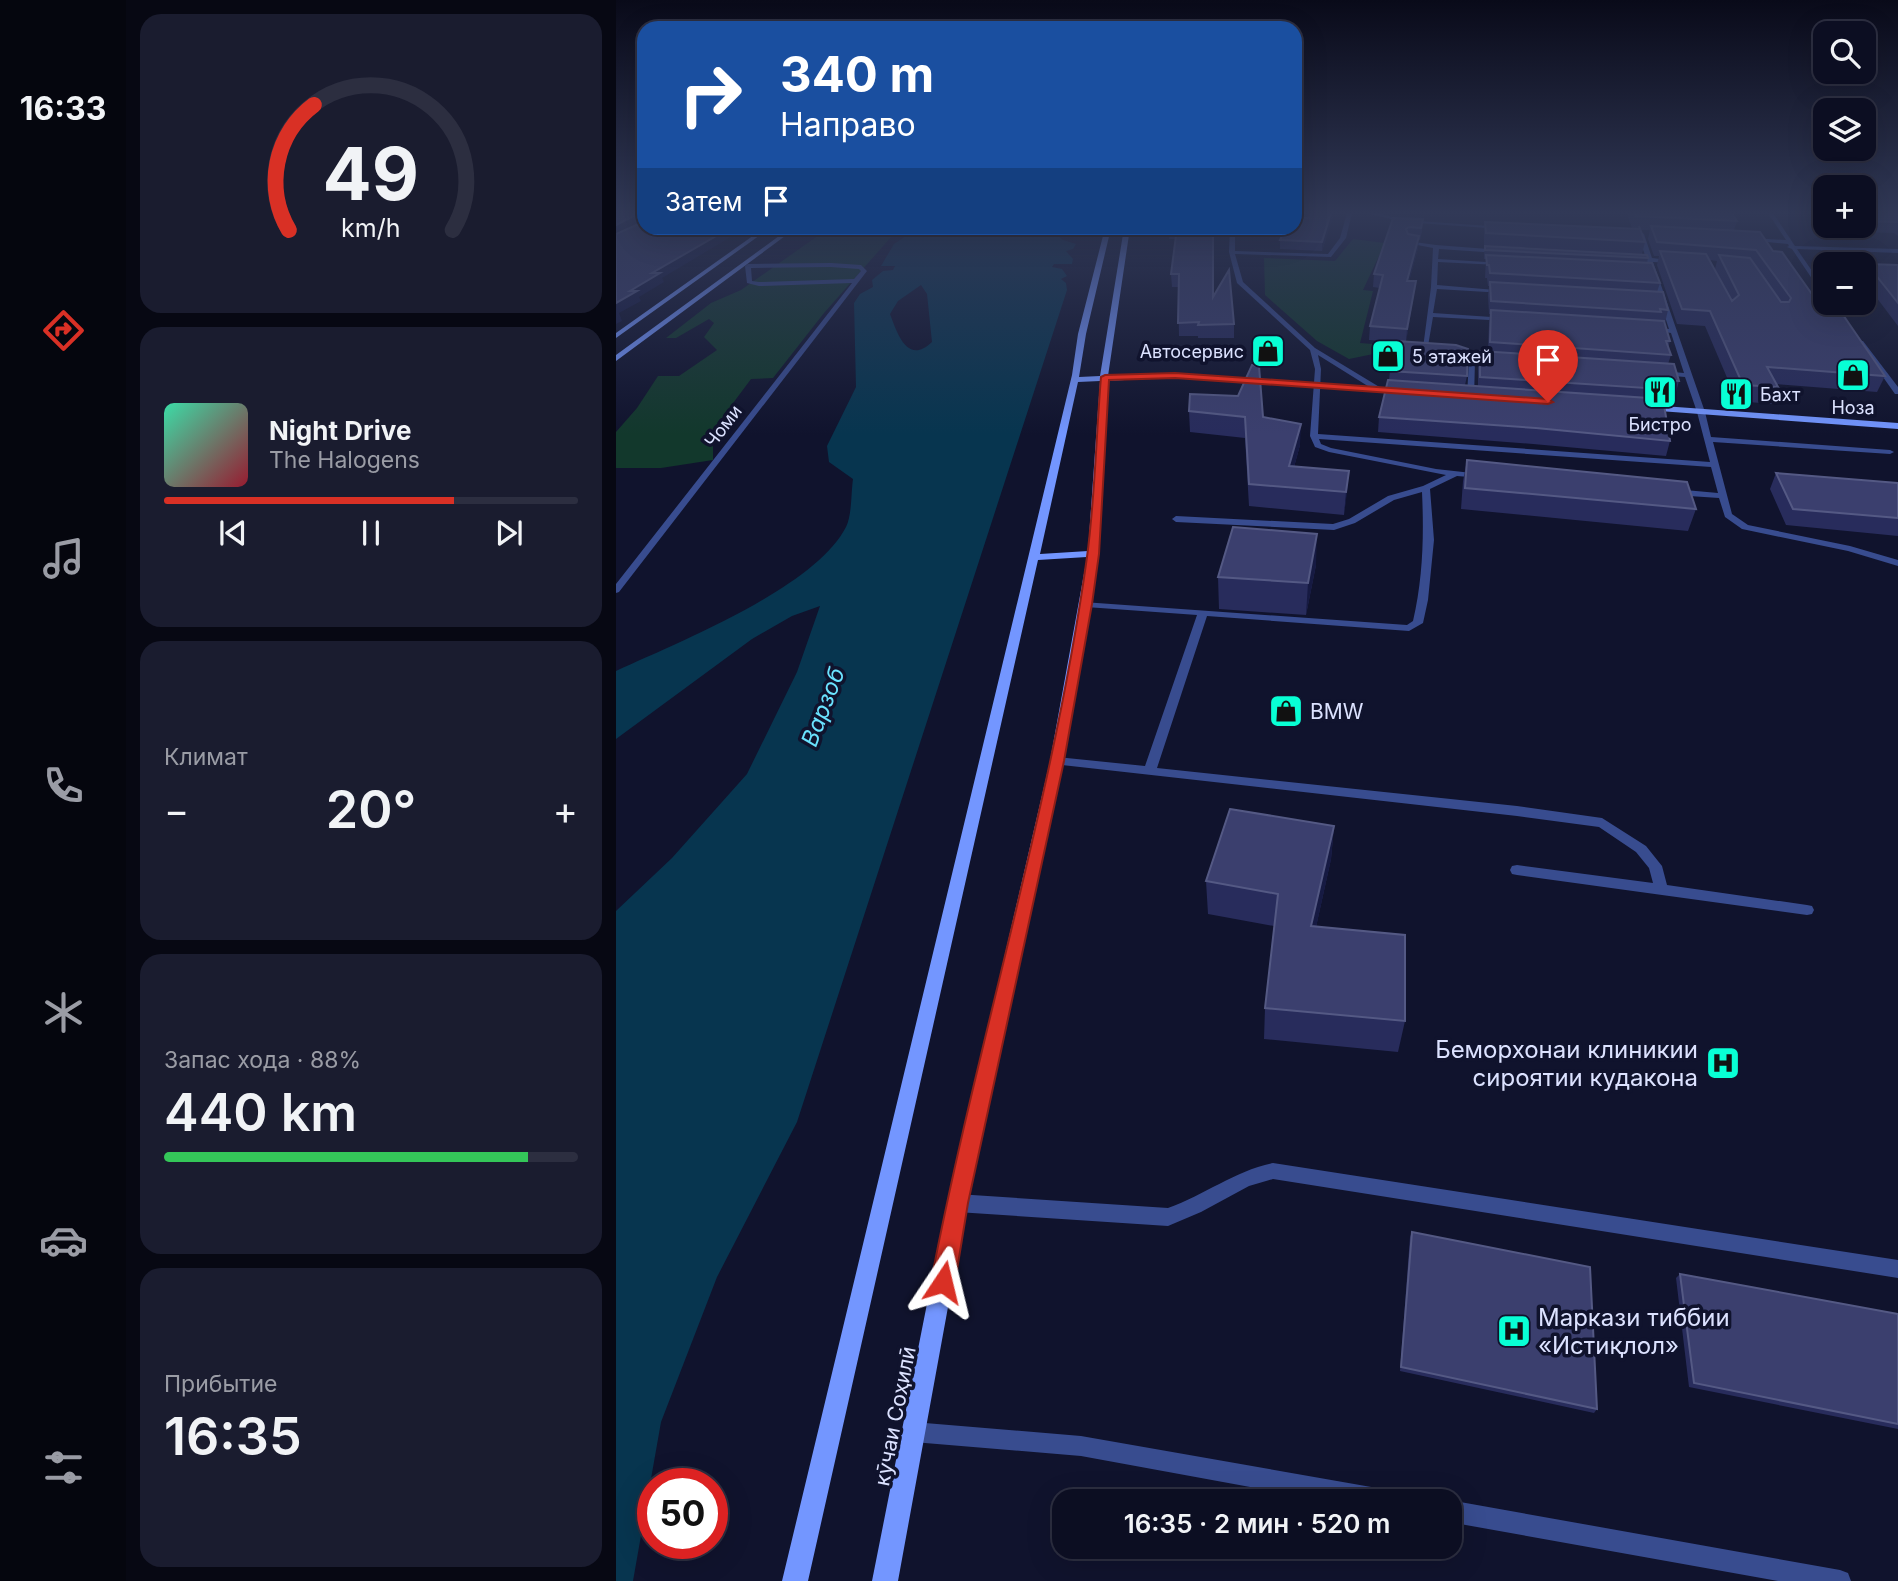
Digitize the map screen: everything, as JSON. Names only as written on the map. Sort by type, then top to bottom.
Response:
[{"type":"main road","points":[[616,336],[684,287]]},
{"type":"main road","points":[[616,359],[714,287]]},
{"type":"main road","points":[[795,1581],[1075,380],[1082,334],[1094,287]]},
{"type":"main road","name":"кӯчаи Соҳилӣ","points":[[885,1581],[957,1203],[1057,761],[1086,604],[1093,554],[1105,362],[1117,287]]},
{"type":"main road","points":[[1075,380],[1175,375],[1420,393]]},
{"type":"main road","points":[[1459,396],[1485,397]]},
{"type":"main road","points":[[1633,407],[1898,426]]},
{"type":"main road","points":[[1034,557],[1093,554]]},
{"type":"lane","name":"Чоми","points":[[616,590],[852,287]]},
{"type":"lane","points":[[1244,287],[1313,349],[1382,391]]},
{"type":"lane","points":[[1499,362],[1472,360],[1425,347],[1434,287],[1514,292]]},
{"type":"lane","points":[[1658,287],[1701,412],[1728,515],[1745,527],[1850,549],[1898,564]]},
{"type":"lane","points":[[1648,300],[1662,300]]},
{"type":"lane","points":[[1429,315],[1511,320]]},
{"type":"lane","points":[[1841,315],[1898,392]]},
{"type":"lane","points":[[1647,329],[1674,331]]},
{"type":"lane","points":[[1313,349],[1318,369],[1314,436],[1318,445],[1329,450],[1454,474],[1494,477]]},
{"type":"lane","points":[[1471,397],[1472,360]]},
{"type":"lane","points":[[1647,372],[1688,375]]},
{"type":"lane","points":[[1314,436],[1714,465]]},
{"type":"lane","points":[[1708,439],[1890,452]]},
{"type":"lane","points":[[1176,519],[1334,527],[1352,521],[1391,498],[1426,488],[1454,474]]},
{"type":"lane","points":[[1086,604],[1409,628],[1415,626],[1423,600],[1429,540],[1426,488]]},
{"type":"lane","points":[[1668,492],[1722,496]]},
{"type":"lane","points":[[1150,769],[1203,612]]},
{"type":"lane","points":[[1057,761],[1504,809],[1601,823],[1641,849],[1655,866],[1661,890]]},
{"type":"lane","points":[[1517,870],[1807,910]]},
{"type":"lane","points":[[957,1203],[1168,1217],[1188,1211],[1253,1173],[1273,1171],[1898,1269]]},
{"type":"lane","points":[[913,1432],[1081,1446],[1321,1489]]},
{"type":"lane","points":[[1462,1513],[1840,1581]]},
{"type":"green space","points":[[746,287],[847,287],[773,378],[751,379],[713,430],[713,460],[661,468],[616,468],[616,432],[637,408],[658,376],[679,376],[717,350],[704,337],[714,323],[709,319],[676,338],[666,338],[711,303]]},
{"type":"green space","points":[[1265,287],[1365,287],[1363,290],[1373,291],[1360,343],[1385,345],[1383,352],[1349,359],[1317,341],[1265,295]]},
{"type":"water","name":"Варзоб","points":[[873,287],[918,287],[898,301],[890,314],[904,344],[916,350],[932,342],[927,294],[922,287],[1067,287],[1067,290],[797,1122],[717,1277],[661,1422],[653,1468],[637,1468],[637,1558],[633,1581],[616,1581],[616,911],[672,858],[747,774],[797,672],[820,606],[792,616],[752,639],[616,739],[616,671],[707,629],[776,592],[830,550],[846,527],[853,479],[829,462],[827,446],[856,387],[854,303],[860,294]]},
{"type":"building","points":[[616,287],[637,287],[630,291],[637,291],[616,303]]},
{"type":"building","points":[[1179,287],[1213,287],[1213,297],[1219,287],[1231,287],[1234,324],[1178,323]]},
{"type":"building","points":[[1380,287],[1415,287],[1407,329],[1370,326]]},
{"type":"building","points":[[1490,287],[1573,287],[1663,292],[1668,310],[1660,309],[1661,312],[1491,301]]},
{"type":"building","points":[[1674,287],[1724,287],[1732,301],[1739,295],[1735,287],[1770,287],[1781,302],[1789,302],[1791,298],[1783,287],[1807,287],[1813,296],[1813,315],[1843,315],[1885,376],[1767,367],[1778,387],[1743,385],[1710,311],[1682,309]]},
{"type":"building","points":[[1885,287],[1898,287],[1898,303]]},
{"type":"building","points":[[1491,310],[1664,321],[1671,355],[1490,342]]},
{"type":"building","points":[[1397,341],[1456,345],[1468,349],[1467,376],[1390,371]]},
{"type":"building","points":[[1480,351],[1674,364],[1679,381],[1659,380],[1661,389],[1480,377]]},
{"type":"building","points":[[1252,365],[1259,366],[1263,417],[1301,424],[1289,466],[1349,471],[1346,492],[1249,484],[1245,417],[1189,411],[1190,394],[1238,396]]},
{"type":"building","points":[[1388,380],[1663,399],[1670,441],[1379,417]]},
{"type":"building","points":[[1467,460],[1687,482],[1696,509],[1465,488]]},
{"type":"building","points":[[1776,473],[1898,483],[1898,518],[1793,509]]},
{"type":"building","points":[[1233,527],[1317,534],[1308,583],[1218,577]]},
{"type":"building","points":[[1230,809],[1334,826],[1311,926],[1405,935],[1405,1021],[1265,1008],[1278,894],[1206,881]]},
{"type":"building","points":[[1412,1232],[1590,1267],[1597,1409],[1401,1367]]},
{"type":"building","points":[[1680,1274],[1898,1314],[1898,1424],[1694,1383]]},
{"type":"place","name":"Автосервис","points":[[1268,351]]},
{"type":"place","name":"5 этажей","points":[[1388,356]]},
{"type":"place","name":"Ноза","points":[[1853,375]]},
{"type":"place","name":"Бистро","points":[[1660,392]]},
{"type":"place","name":"Бахт","points":[[1736,394]]},
{"type":"place","name":"BMW","points":[[1286,711]]},
{"type":"place","name":"Беморхонаи клиникии сироятии кудакона","points":[[1723,1063]]},
{"type":"place","name":"Маркази тиббии «Истиқлол»","points":[[1514,1331]]},
{"type":"route","points":[[943,1282],[957,1203],[1057,761],[1086,604],[1093,554],[1105,377],[1175,375],[1548,402]]}]
